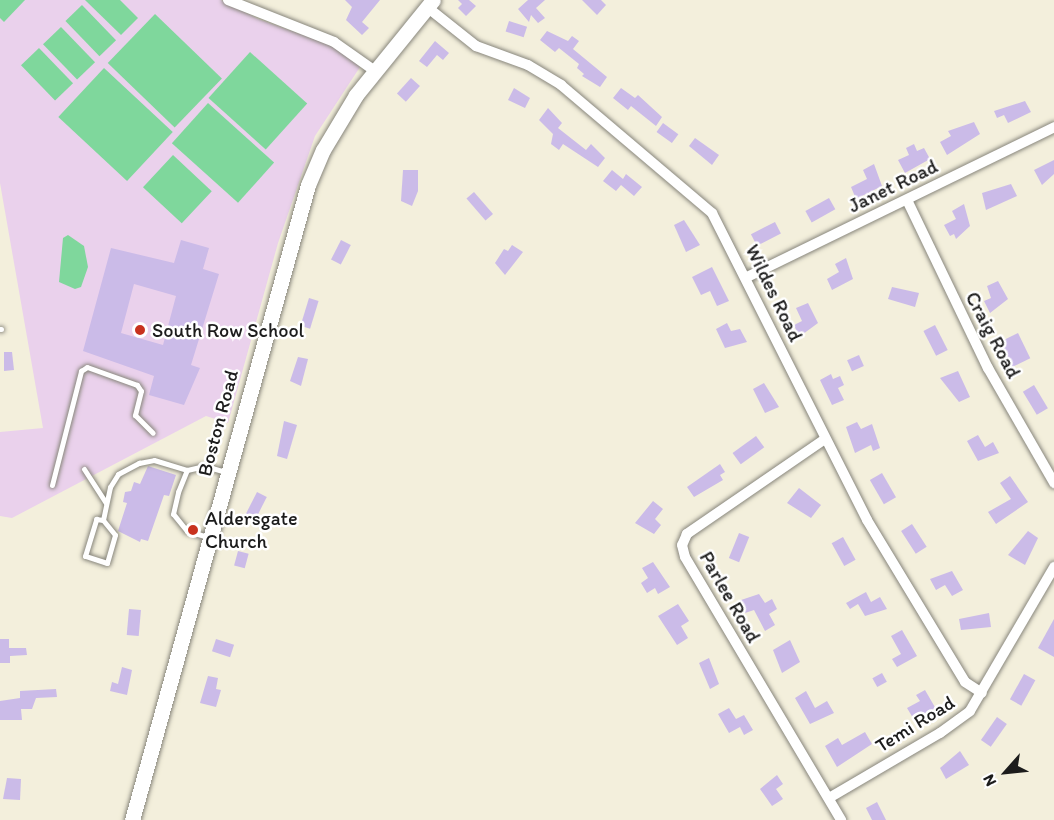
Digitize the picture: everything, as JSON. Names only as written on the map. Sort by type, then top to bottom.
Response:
[{"type":"main road","name":"Boston Road","points":[[132,820],[226,472],[308,185],[338,122],[375,71],[430,3]]},
{"type":"street","points":[[228,0],[334,42],[375,71]]},
{"type":"street","name":"Wildes Road","points":[[430,3],[476,46],[528,65],[561,85],[685,187],[712,213],[747,277],[825,439],[903,583],[965,682],[982,693]]},
{"type":"street","name":"Janet Road","points":[[747,277],[1054,127]]},
{"type":"street","name":"Craig Road","points":[[906,200],[988,368],[1054,483]]},
{"type":"street","name":"Parlee Road","points":[[825,439],[687,534],[682,545],[685,557],[841,820]]},
{"type":"street","name":"Temi Road","points":[[829,798],[960,720],[982,693],[1054,567]]},
{"type":"lane","points":[[52,486],[81,371],[87,367],[137,385],[141,391],[135,415],[153,433]]},
{"type":"lane","points":[[103,520],[96,519],[86,556],[107,563],[115,536],[103,520],[110,487],[118,474],[139,463],[154,460],[187,470],[205,466],[226,472]]},
{"type":"lane","points":[[84,468],[106,503]]},
{"type":"lane","points":[[187,470],[173,514],[187,531],[208,537]]},
{"type":"shaded area","name":"South Row School","points":[[0,0],[221,0],[258,19],[342,49],[360,67],[315,136],[278,243],[228,423],[206,416],[12,518],[0,516],[0,432],[43,428],[0,183]]},
{"type":"green space","points":[[0,0],[25,0],[4,22],[0,18]]},
{"type":"green space","points":[[85,0],[120,0],[138,18],[121,35]]},
{"type":"green space","points":[[82,5],[116,40],[99,56],[65,21]]},
{"type":"green space","points":[[155,14],[222,79],[175,128],[108,63]]},
{"type":"green space","points":[[61,27],[95,62],[77,80],[43,44]]},
{"type":"green space","points":[[39,48],[73,83],[55,101],[21,65]]},
{"type":"green space","points":[[250,52],[307,104],[266,150],[209,98]]},
{"type":"green space","points":[[104,68],[173,132],[127,181],[58,117]]},
{"type":"green space","points":[[208,103],[274,163],[238,203],[172,143]]},
{"type":"green space","points":[[173,155],[212,191],[182,223],[143,187]]},
{"type":"green space","points":[[68,235],[84,246],[88,267],[81,287],[75,289],[59,282],[63,238]]},
{"type":"building","points":[[345,0],[380,0],[362,22],[369,28],[362,35],[346,20],[352,7]]},
{"type":"building","points":[[458,0],[469,0],[476,6],[466,16],[458,8],[462,4]]},
{"type":"building","points":[[528,0],[545,0],[536,8],[545,18],[538,23],[531,15],[529,22],[518,9]]},
{"type":"building","points":[[582,0],[601,0],[606,5],[597,15]]},
{"type":"building","points":[[509,21],[527,27],[524,37],[506,31]]},
{"type":"building","points":[[547,31],[568,41],[572,36],[579,41],[573,49],[607,77],[600,87],[582,76],[584,74],[577,68],[579,64],[559,48],[555,52],[540,40]]},
{"type":"building","points":[[435,41],[449,53],[443,60],[437,55],[427,67],[419,61]]},
{"type":"building","points":[[411,78],[420,86],[406,102],[397,94]]},
{"type":"building","points":[[514,88],[530,98],[525,108],[508,100]]},
{"type":"building","points":[[621,88],[635,98],[638,95],[662,117],[656,126],[631,106],[628,110],[613,98]]},
{"type":"building","points":[[1025,101],[1031,112],[1008,123],[1004,115],[997,118],[994,111]]},
{"type":"building","points":[[548,108],[562,123],[558,128],[586,150],[591,144],[605,158],[598,167],[563,144],[559,150],[551,144],[553,134],[539,120]]},
{"type":"building","points":[[974,122],[980,134],[947,155],[940,142],[951,136],[948,131]]},
{"type":"building","points":[[663,123],[678,134],[672,143],[657,132]]},
{"type":"building","points":[[695,138],[719,155],[712,165],[689,146]]},
{"type":"building","points":[[914,144],[917,151],[924,148],[930,159],[905,173],[898,160],[909,155],[906,148]]},
{"type":"building","points":[[1054,160],[1054,174],[1042,185],[1034,170]]},
{"type":"building","points":[[874,164],[882,186],[856,199],[851,187],[867,179],[863,170]]},
{"type":"building","points":[[403,170],[418,170],[418,191],[412,206],[401,201]]},
{"type":"building","points":[[612,170],[623,179],[626,174],[642,187],[634,196],[621,185],[616,191],[603,181]]},
{"type":"building","points":[[1011,184],[1017,196],[986,210],[982,193]]},
{"type":"building","points":[[474,192],[493,214],[485,220],[466,199]]},
{"type":"building","points":[[829,198],[835,209],[812,222],[805,211]]},
{"type":"building","points":[[964,204],[970,226],[956,239],[954,234],[950,236],[944,225],[956,219],[952,211]]},
{"type":"building","points":[[684,220],[700,245],[686,252],[674,225]]},
{"type":"building","points":[[775,222],[781,234],[757,246],[751,234]]},
{"type":"building","points":[[181,240],[209,248],[203,269],[219,274],[191,365],[200,368],[184,405],[149,395],[154,376],[83,351],[111,248],[174,263]],"holes":[[[134,284],[176,296],[163,345],[121,333]]]},
{"type":"building","points":[[341,240],[351,245],[341,265],[331,260]]},
{"type":"building","points":[[512,245],[523,252],[505,275],[495,263],[504,249],[508,251]]},
{"type":"building","points":[[846,258],[853,279],[832,290],[827,279],[839,272],[835,264]]},
{"type":"building","points":[[712,267],[729,301],[717,306],[710,291],[701,295],[692,277]]},
{"type":"building","points":[[998,281],[1008,299],[990,313],[984,301],[991,298],[987,286]]},
{"type":"building","points":[[892,287],[919,293],[915,307],[888,299]]},
{"type":"building","points":[[309,298],[319,301],[310,329],[301,326]]},
{"type":"building","points":[[808,303],[818,323],[799,337],[794,325],[802,321],[796,308]]},
{"type":"building","points":[[727,323],[731,331],[740,329],[747,342],[725,348],[716,329]]},
{"type":"building","points":[[935,325],[948,350],[936,356],[923,331]]},
{"type":"building","points":[[1018,333],[1030,358],[1011,367],[999,342]]},
{"type":"building","points":[[4,352],[12,352],[14,370],[4,371]]},
{"type":"building","points":[[859,355],[864,366],[852,371],[847,360]]},
{"type":"building","points":[[298,357],[308,359],[301,386],[290,381]]},
{"type":"building","points":[[958,371],[970,397],[959,402],[940,378]]},
{"type":"building","points":[[831,374],[833,379],[840,376],[844,385],[838,388],[844,400],[832,405],[820,380]]},
{"type":"building","points":[[764,383],[779,407],[765,413],[753,389]]},
{"type":"building","points":[[1034,385],[1048,408],[1037,415],[1023,392]]},
{"type":"building","points":[[284,421],[297,425],[287,459],[277,456]]},
{"type":"building","points":[[857,422],[861,429],[872,424],[880,448],[873,451],[871,445],[855,453],[846,427]]},
{"type":"building","points":[[978,435],[985,447],[993,442],[999,453],[978,461],[967,441]]},
{"type":"building","points":[[756,436],[764,447],[741,464],[733,453]]},
{"type":"building","points":[[720,464],[725,472],[720,475],[723,480],[694,497],[687,487]]},
{"type":"building","points":[[148,466],[176,475],[169,496],[164,495],[148,541],[141,539],[140,542],[118,531],[127,503],[123,502],[125,492],[131,491],[134,482],[140,484]]},
{"type":"building","points":[[882,473],[896,497],[884,504],[870,480]]},
{"type":"building","points":[[1010,476],[1028,502],[996,524],[988,512],[1011,499],[1000,483]]},
{"type":"building","points":[[799,488],[821,505],[811,518],[787,503]]},
{"type":"building","points":[[257,492],[267,497],[255,520],[245,515]]},
{"type":"building","points":[[653,501],[663,509],[655,519],[661,525],[654,534],[635,523]]},
{"type":"building","points":[[912,524],[927,547],[916,554],[901,531]]},
{"type":"building","points":[[1028,531],[1038,538],[1025,565],[1008,555]]},
{"type":"building","points":[[739,533],[749,537],[739,562],[729,558]]},
{"type":"building","points":[[843,537],[856,560],[844,566],[832,543]]},
{"type":"building","points":[[238,551],[249,554],[245,568],[234,565]]},
{"type":"building","points":[[653,562],[670,587],[658,594],[655,588],[647,593],[641,583],[648,578],[642,568]]},
{"type":"building","points":[[952,571],[963,590],[952,596],[945,585],[936,590],[930,579]]},
{"type":"building","points":[[866,592],[871,602],[880,597],[887,609],[865,616],[858,604],[850,609],[846,603]]},
{"type":"building","points":[[759,594],[765,603],[772,599],[777,609],[769,614],[775,625],[765,631],[754,610],[745,613],[738,601]]},
{"type":"building","points":[[678,604],[689,621],[681,626],[688,638],[677,645],[658,616]]},
{"type":"building","points":[[129,609],[141,610],[139,636],[127,635]]},
{"type":"building","points":[[989,613],[991,627],[961,630],[959,619]]},
{"type":"building","points":[[1054,619],[1054,657],[1038,648]]},
{"type":"building","points":[[902,630],[917,656],[897,667],[892,659],[901,654],[891,636]]},
{"type":"building","points":[[0,639],[9,639],[9,648],[26,648],[27,655],[10,656],[10,663],[0,663]]},
{"type":"building","points":[[216,639],[234,645],[230,657],[212,651]]},
{"type":"building","points":[[790,640],[800,662],[782,673],[773,650]]},
{"type":"building","points":[[709,658],[719,684],[710,689],[699,663]]},
{"type":"building","points":[[122,667],[132,670],[127,695],[110,691],[112,682],[118,684]]},
{"type":"building","points":[[882,673],[887,682],[877,687],[872,678]]},
{"type":"building","points":[[1024,674],[1035,680],[1021,706],[1010,699]]},
{"type":"building","points":[[208,676],[218,678],[216,689],[221,690],[216,707],[200,703]]},
{"type":"building","points":[[56,689],[57,697],[36,698],[32,709],[21,709],[22,720],[0,720],[0,701],[20,698],[20,691]]},
{"type":"building","points":[[925,690],[936,709],[913,718],[907,708],[920,701],[916,695]]},
{"type":"building","points":[[806,691],[815,708],[827,701],[834,713],[810,724],[795,698]]},
{"type":"building","points":[[729,708],[736,719],[744,715],[753,730],[744,735],[740,727],[729,733],[718,714]]},
{"type":"building","points":[[997,717],[1007,724],[991,747],[981,740]]},
{"type":"building","points":[[865,732],[872,744],[837,767],[825,746],[838,738],[842,745]]},
{"type":"building","points":[[960,751],[969,765],[946,779],[940,768]]},
{"type":"building","points":[[777,775],[783,784],[776,789],[783,799],[772,806],[760,789]]},
{"type":"building","points":[[7,778],[21,779],[20,800],[3,799]]},
{"type":"building","points":[[877,802],[886,820],[872,820],[866,808]]},
{"type":"place","name":"South Row School","points":[[140,330]]},
{"type":"place","name":"Aldersgate Church","points":[[193,530]]}]
